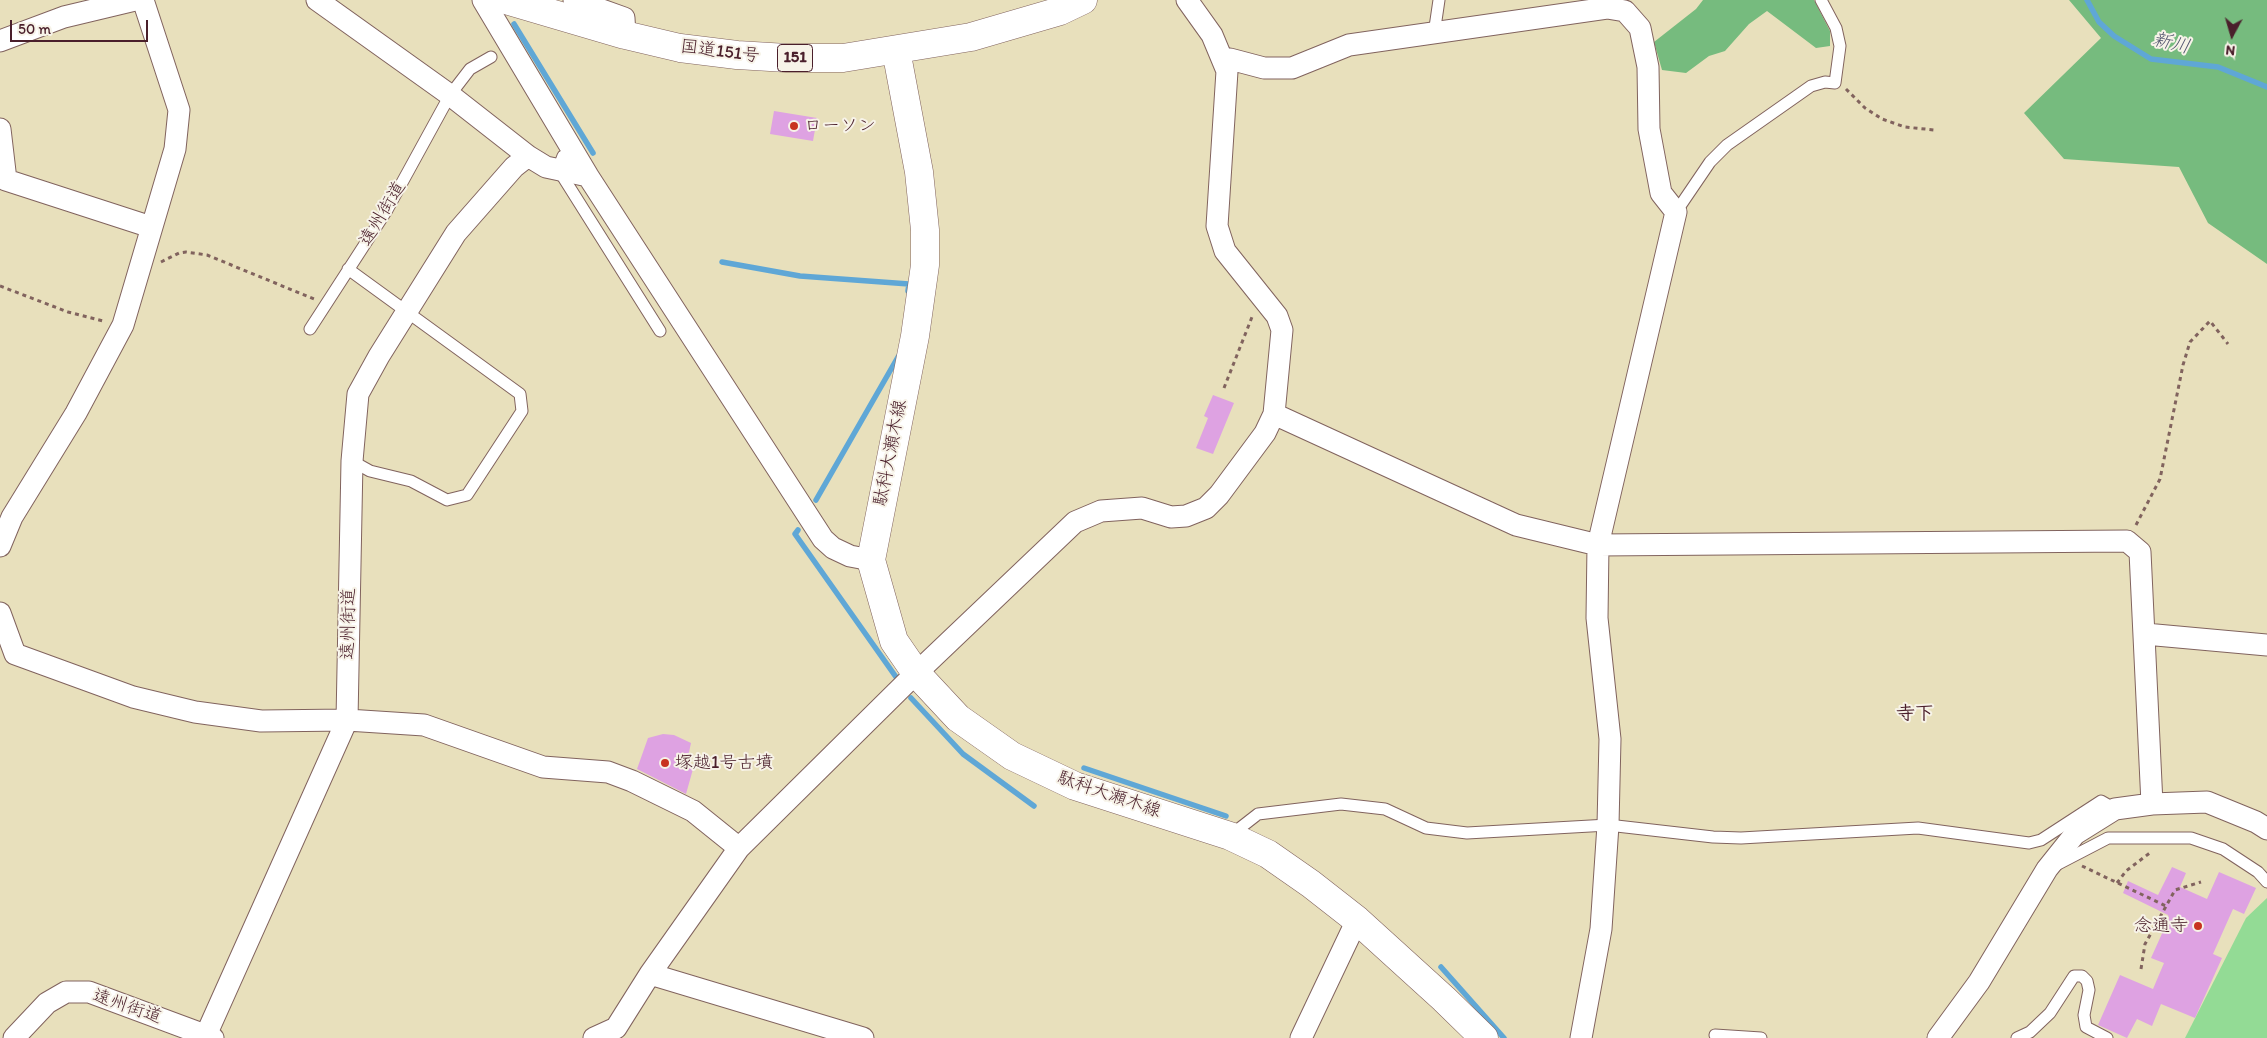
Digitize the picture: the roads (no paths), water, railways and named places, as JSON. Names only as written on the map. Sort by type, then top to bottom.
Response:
[{"type":"main road","name":"国道151号","points":[[501,11],[625,35],[680,48],[737,56],[843,58],[971,37],[1060,11],[1083,0]]},
{"type":"main road","name":"駄科大瀬木線","points":[[896,50],[919,172],[925,230],[925,265],[915,336],[871,560],[894,641],[916,673],[958,718],[1012,756],[1074,786],[1230,836],[1268,854],[1311,884],[1357,920],[1484,1038]]},
{"type":"street","points":[[0,41],[64,16],[134,0]]},
{"type":"street","points":[[0,546],[12,517],[76,413],[123,325],[175,149],[179,110],[143,0]]},
{"type":"street","points":[[316,0],[450,95],[528,156],[546,167],[561,163],[588,176]]},
{"type":"street","points":[[483,0],[501,11],[588,176],[823,539],[832,548],[850,556],[871,560]]},
{"type":"street","points":[[574,0],[624,18],[625,35]]},
{"type":"street","points":[[594,1038],[616,1028],[650,974],[739,848],[916,673],[1075,522],[1101,511],[1142,508],[1171,517],[1186,516],[1206,508],[1265,433],[1274,414],[1282,330],[1278,316],[1225,251],[1217,226],[1227,71],[1212,35],[1187,0]]},
{"type":"street","points":[[1224,61],[1230,59],[1264,68],[1292,68],[1349,45],[1607,8],[1625,11],[1640,28],[1648,67],[1649,129],[1661,193],[1676,212],[1598,546],[1597,618],[1610,740],[1608,825],[1601,929],[1582,1038]]},
{"type":"street","points":[[0,129],[6,180],[151,227]]},
{"type":"street","name":"遠州街道","points":[[14,1038],[47,1003],[66,992],[88,992],[209,1037],[347,720],[352,461],[358,394],[407,310],[456,233],[514,167],[528,156]]},
{"type":"street","points":[[1274,414],[1516,526],[1598,546],[2127,541],[2140,552],[2152,804]]},
{"type":"street","points":[[0,613],[15,654],[134,697],[194,712],[261,721],[347,720],[424,725],[542,766],[608,772],[632,781],[692,811],[739,848]]},
{"type":"street","points":[[2145,634],[2267,645]]},
{"type":"street","points":[[1938,1038],[1979,982],[2047,869],[2075,834],[2115,810],[2152,804],[2207,802],[2256,822],[2267,829]]},
{"type":"street","points":[[1301,1038],[1357,920]]},
{"type":"street","points":[[650,974],[863,1038]]},
{"type":"lane","points":[[1434,34],[1439,0]]},
{"type":"lane","points":[[1676,212],[1710,162],[1727,145],[1811,86],[1825,82],[1835,83],[1840,46],[1836,28],[1821,0]]},
{"type":"lane","name":"遠州街道","points":[[310,329],[387,210],[450,95],[470,69],[491,57]]},
{"type":"lane","points":[[561,163],[660,331]]},
{"type":"lane","points":[[348,269],[407,310],[520,394],[522,411],[466,495],[447,500],[411,481],[370,470],[352,461]]},
{"type":"lane","points":[[1230,836],[1258,814],[1341,804],[1385,809],[1426,828],[1467,832],[1608,825],[1713,838],[1918,828],[2029,843],[2041,840],[2101,801],[2115,810]]},
{"type":"lane","points":[[2047,869],[2108,838],[2191,838],[2223,849],[2258,872],[2267,882]]},
{"type":"lane","points":[[2017,1038],[2030,1032],[2050,1013],[2074,976],[2082,976],[2088,981],[2084,1014],[2086,1027],[2107,1038]]},
{"type":"lane","points":[[1715,1034],[1761,1038]]},
{"type":"waterway","name":"新川","points":[[2087,0],[2099,22],[2114,36],[2151,59],[2218,67],[2267,87]]},
{"type":"waterway","points":[[514,24],[593,153]]},
{"type":"waterway","points":[[722,262],[800,276],[909,284],[908,291]]},
{"type":"waterway","points":[[816,500],[898,357]]},
{"type":"waterway","points":[[798,530],[795,534],[896,677]]},
{"type":"waterway","points":[[911,698],[963,754],[1034,806]]},
{"type":"waterway","points":[[1084,768],[1226,816]]},
{"type":"waterway","points":[[1441,967],[1504,1038]]},
{"type":"place","name":"ローソン","points":[[794,126]]},
{"type":"place","name":"塚越1号古墳","points":[[665,763]]},
{"type":"place","name":"念通寺","points":[[2198,926]]},
{"type":"district","name":"寺下","points":[[1915,714]]}]
